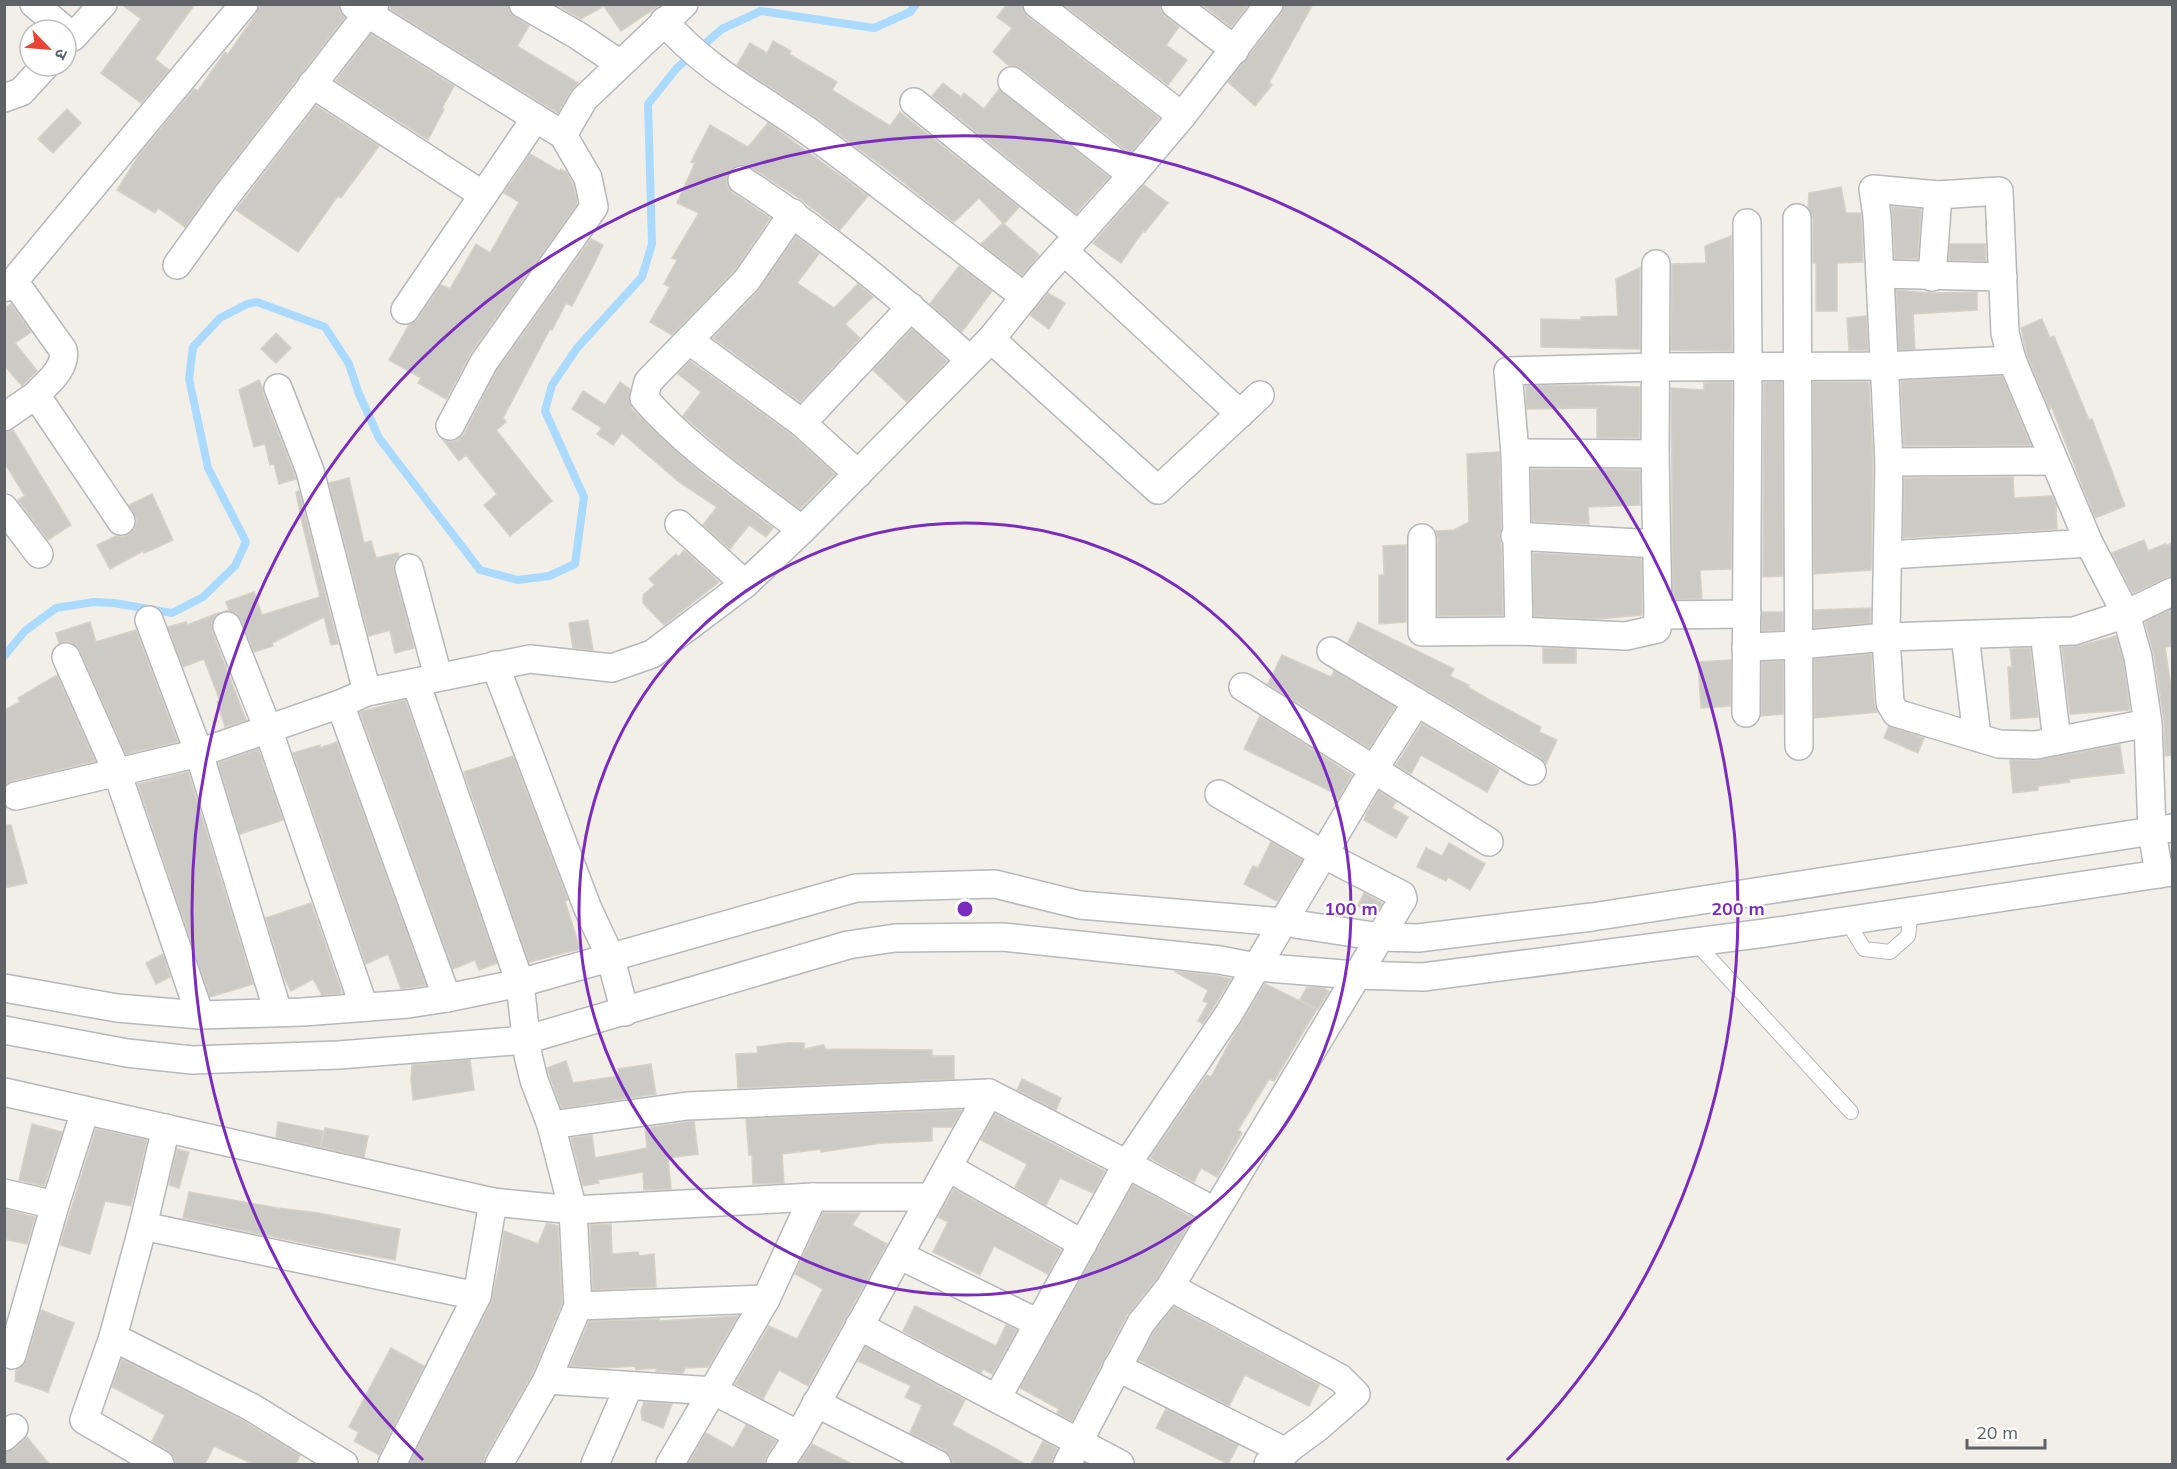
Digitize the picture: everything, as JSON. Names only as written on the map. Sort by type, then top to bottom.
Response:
[{"type":"street","points":[[34,4],[49,18]]},
{"type":"street","points":[[78,26],[103,4]]},
{"type":"street","points":[[4,417],[36,395],[60,368],[64,356],[63,350],[9,284],[244,4]]},
{"type":"street","points":[[1037,4],[1182,116]]},
{"type":"street","points":[[1175,4],[1235,50]]},
{"type":"street","points":[[16,796],[199,753],[340,704],[367,692],[530,658],[612,668],[652,654],[745,584],[802,530],[991,339],[1182,116],[1269,4]]},
{"type":"street","points":[[526,5],[620,64]]},
{"type":"street","points":[[177,265],[312,84],[365,8],[563,135],[588,178],[594,207],[495,345],[450,426]]},
{"type":"street","points":[[563,135],[584,99],[620,64],[676,22],[721,73],[812,134],[1025,297]]},
{"type":"street","points":[[4,98],[21,92],[34,78]]},
{"type":"street","points":[[1012,81],[1132,175]]},
{"type":"street","points":[[312,84],[483,195]]},
{"type":"street","points":[[914,102],[1071,243],[1240,414]]},
{"type":"street","points":[[405,310],[535,118]]},
{"type":"street","points":[[742,180],[793,213],[911,307],[970,360]]},
{"type":"street","points":[[4,1030],[127,1053],[192,1060],[339,1055],[529,1058],[625,1012],[848,945],[895,938],[1003,937],[1220,960],[1256,967],[1356,975],[1423,977],[1696,943],[2166,873],[2162,830],[2148,723],[2138,657],[2126,614],[2089,543],[2012,360],[2005,333],[1999,192],[1938,195],[1873,189],[1877,216],[1889,462],[1886,637],[1890,703],[1896,713],[1999,744],[2036,745],[2148,723]]},
{"type":"street","points":[[1932,277],[1938,195]]},
{"type":"street","points":[[793,213],[747,280],[648,382],[644,398],[658,415],[714,462],[802,530]]},
{"type":"street","points":[[1797,218],[1799,746]]},
{"type":"street","points":[[1746,713],[1747,223]]},
{"type":"street","points":[[1422,538],[1422,632],[1519,631],[1626,636],[1657,629],[1656,264]]},
{"type":"street","points":[[1880,274],[2003,277]]},
{"type":"street","points":[[802,423],[911,307]]},
{"type":"street","points":[[991,339],[1158,490],[1260,395]]},
{"type":"street","points":[[690,341],[802,423],[858,474]]},
{"type":"street","points":[[1519,631],[1515,536],[1515,453],[1508,371],[1655,367],[1884,366],[2012,360]]},
{"type":"street","points":[[278,388],[310,471],[367,692]]},
{"type":"street","points":[[36,395],[122,521]]},
{"type":"street","points":[[1515,453],[1655,454]]},
{"type":"street","points":[[1889,462],[2054,461]]},
{"type":"street","points":[[4,508],[39,554]]},
{"type":"street","points":[[679,524],[745,584]]},
{"type":"street","points":[[1515,536],[1656,544]]},
{"type":"street","points":[[1888,555],[2089,543]]},
{"type":"street","points":[[409,568],[427,680],[520,983],[529,1058],[551,1125],[573,1210],[578,1306],[547,1380],[500,1464]]},
{"type":"street","points":[[1746,647],[1886,637],[2074,631],[2126,614],[2172,592]]},
{"type":"street","points":[[1658,615],[1747,614]]},
{"type":"street","points":[[149,620],[199,753],[279,1012]]},
{"type":"street","points":[[227,626],[268,729],[364,1007]]},
{"type":"street","points":[[2044,632],[2057,741]]},
{"type":"street","points":[[1965,635],[1977,737]]},
{"type":"street","points":[[1331,651],[1532,771]]},
{"type":"street","points":[[66,657],[117,772],[200,1015]]},
{"type":"street","points":[[495,665],[588,909],[610,956],[625,1012]]},
{"type":"street","points":[[1243,687],[1489,842]]},
{"type":"street","points":[[996,1398],[1127,1164],[1228,1015],[1374,769],[1417,702]]},
{"type":"street","points":[[340,704],[447,998]]},
{"type":"street","points":[[1073,1454],[1141,1323],[1170,1287],[1356,975],[1402,904],[1402,895],[1323,854],[1219,794]]},
{"type":"street","points":[[4,988],[117,1008],[200,1015],[364,1007],[447,998],[520,983],[856,888],[994,884],[1080,905],[1282,922],[1380,937],[1418,938],[1554,922],[2162,830]]},
{"type":"street","points":[[1761,891],[1765,933]]},
{"type":"street","points":[[1554,922],[1557,961]]},
{"type":"street","points":[[4,1092],[493,1202],[573,1210],[813,1197],[931,1197]]},
{"type":"street","points":[[551,1125],[687,1106],[989,1094],[1214,1211]]},
{"type":"street","points":[[780,1464],[799,1435],[989,1094]]},
{"type":"street","points":[[12,1355],[54,1204],[85,1111]]},
{"type":"street","points":[[160,1464],[84,1420],[113,1337],[166,1128]]},
{"type":"street","points":[[949,1168],[1083,1244]]},
{"type":"street","points":[[4,1193],[54,1204]]},
{"type":"street","points":[[670,1464],[766,1299],[813,1197]]},
{"type":"street","points":[[392,1464],[477,1296],[493,1202]]},
{"type":"street","points":[[143,1226],[477,1296]]},
{"type":"street","points":[[899,1256],[1038,1323]]},
{"type":"street","points":[[1117,1367],[1277,1458],[1356,1395],[1340,1378],[1170,1287]]},
{"type":"street","points":[[578,1306],[766,1299]]},
{"type":"street","points":[[859,1326],[996,1398],[1073,1454],[1120,1464]]},
{"type":"street","points":[[113,1337],[251,1407],[344,1464]]},
{"type":"street","points":[[547,1380],[714,1391],[799,1435]]},
{"type":"street","points":[[595,1464],[629,1386]]},
{"type":"street","points":[[816,1403],[892,1455],[937,1464]]},
{"type":"lane","points":[[1847,921],[1864,949],[1890,952],[1908,936],[1911,912]]},
{"type":"lane","points":[[1696,943],[1851,1112]]},
{"type":"building","points":[[121,4],[195,4],[155,59],[169,70],[141,103],[101,73],[141,19]]},
{"type":"building","points":[[259,4],[338,4],[340,12],[345,17],[185,227],[158,208],[155,213],[117,190],[139,155],[194,89],[198,91],[225,52],[228,54],[256,14]]},
{"type":"building","points":[[390,4],[507,4],[509,11],[515,17],[529,26],[517,46],[578,83],[558,113],[390,9]]},
{"type":"building","points":[[556,4],[661,4],[621,31],[604,6],[581,19]]},
{"type":"building","points":[[1007,4],[1022,4],[1027,16],[1159,118],[1130,153],[1022,69],[1009,66],[993,52],[1012,28],[997,17]]},
{"type":"building","points":[[1063,4],[1160,4],[1165,16],[1179,27],[1166,45],[1187,60],[1168,85]]},
{"type":"building","points":[[1202,4],[1249,4],[1231,27]]},
{"type":"building","points":[[1284,4],[1313,4],[1269,83],[1272,85],[1255,106],[1228,82],[1281,14]]},
{"type":"building","points":[[371,34],[454,86],[428,140],[336,81]]},
{"type":"building","points":[[773,41],[791,51],[789,54],[837,82],[832,90],[890,126],[900,112],[1019,207],[1004,224],[1039,255],[1022,275],[981,244],[1003,223],[979,198],[954,222],[821,121],[737,65],[750,43],[767,53]]},
{"type":"building","points":[[943,83],[961,97],[964,93],[984,109],[999,89],[1109,177],[1076,213],[932,96]]},
{"type":"building","points":[[316,106],[379,146],[341,198],[338,196],[298,252],[236,210]]},
{"type":"building","points":[[67,109],[81,123],[53,153],[38,139]]},
{"type":"building","points":[[768,123],[868,196],[840,230],[802,200],[751,167],[742,164],[735,166],[726,178],[728,187],[733,193],[770,218],[735,270],[672,335],[650,322],[670,287],[664,284],[677,260],[672,258],[699,213],[677,203],[695,163],[691,162],[710,125],[748,147]]},
{"type":"building","points":[[530,154],[559,171],[561,169],[566,172],[573,184],[576,206],[471,353],[446,399],[418,383],[421,378],[389,360],[409,325],[418,319],[441,285],[450,289],[476,244],[490,253],[519,202],[504,193]]},
{"type":"building","points":[[1144,185],[1168,203],[1145,232],[1143,231],[1121,263],[1093,243]]},
{"type":"building","points":[[1841,187],[1846,213],[1861,213],[1863,262],[1837,263],[1837,311],[1816,311],[1816,263],[1813,263],[1813,218],[1808,208],[1809,193]]},
{"type":"building","points":[[1892,207],[1921,209],[1918,259],[1895,259]]},
{"type":"building","points":[[796,236],[819,254],[797,283],[834,308],[858,284],[873,297],[845,324],[860,338],[800,402],[713,338],[758,291]]},
{"type":"building","points":[[1731,236],[1732,351],[1671,350],[1672,264],[1706,263],[1705,246]]},
{"type":"building","points":[[591,239],[603,245],[595,262],[572,306],[566,303],[552,330],[550,329],[503,418],[506,422],[496,430],[552,501],[510,536],[484,505],[497,494],[466,455],[459,461],[443,440],[451,442],[458,440],[464,434],[497,370]]},
{"type":"building","points":[[1950,244],[1985,244],[1986,261],[1949,260]]},
{"type":"building","points":[[959,266],[992,291],[962,332],[930,304]]},
{"type":"building","points":[[1640,268],[1640,349],[1541,347],[1541,319],[1581,320],[1581,317],[1618,316],[1616,279]]},
{"type":"building","points":[[1896,290],[1931,293],[1977,292],[1977,310],[1913,314],[1915,349],[1899,350]]},
{"type":"building","points":[[1048,293],[1065,303],[1049,329],[1030,315]]},
{"type":"building","points":[[11,304],[31,332],[15,343],[37,371],[22,386],[4,365],[4,309]]},
{"type":"building","points":[[1866,316],[1868,350],[1849,350],[1847,318]]},
{"type":"building","points":[[2042,319],[2050,338],[2054,336],[2089,420],[2092,419],[2125,506],[2095,518],[2050,403],[2050,410],[2027,355],[2021,328]]},
{"type":"building","points":[[912,329],[947,361],[907,402],[873,370]]},
{"type":"building","points":[[276,333],[291,348],[276,363],[261,349]]},
{"type":"building","points":[[690,361],[792,435],[835,474],[800,509],[729,455],[683,416],[701,392],[678,374]]},
{"type":"building","points":[[2002,376],[2031,445],[1904,446],[1901,381]]},
{"type":"building","points":[[259,380],[296,479],[279,484],[274,464],[270,465],[265,444],[254,447],[239,390]]},
{"type":"building","points":[[620,382],[630,389],[629,401],[632,409],[669,445],[709,480],[773,528],[766,537],[749,525],[730,549],[703,525],[717,507],[679,482],[622,433],[613,445],[597,434],[602,428],[572,409],[583,391],[605,405]]},
{"type":"building","points":[[1732,382],[1731,569],[1700,570],[1702,599],[1673,599],[1671,388],[1704,390],[1704,383]]},
{"type":"building","points":[[1764,382],[1782,382],[1783,576],[1763,577]]},
{"type":"building","points":[[1813,382],[1869,382],[1873,462],[1871,570],[1814,574]]},
{"type":"building","points":[[1526,386],[1640,387],[1639,438],[1597,438],[1597,408],[1527,409]]},
{"type":"building","points":[[13,430],[71,525],[48,540],[18,500],[25,496],[4,462],[4,433]]},
{"type":"building","points":[[1499,452],[1501,530],[1499,536],[1503,615],[1438,616],[1438,538],[1436,531],[1454,530],[1469,522],[1467,454]]},
{"type":"building","points":[[1531,469],[1640,470],[1640,505],[1588,507],[1589,524],[1532,521]]},
{"type":"building","points":[[2013,477],[2014,498],[2052,496],[2056,505],[2057,529],[1903,538],[1904,478]]},
{"type":"building","points":[[349,478],[364,543],[371,541],[376,558],[398,553],[399,556],[394,563],[394,572],[414,648],[395,653],[390,630],[369,636],[329,483]]},
{"type":"building","points":[[299,491],[338,644],[331,645],[324,617],[272,643],[273,646],[254,652],[241,620],[236,613],[225,611],[229,610],[226,602],[254,592],[262,615],[320,597],[301,518],[296,492]]},
{"type":"building","points":[[152,494],[173,540],[144,553],[143,551],[110,569],[97,545],[116,536],[123,537],[130,534],[137,520],[129,505]]},
{"type":"building","points":[[2144,540],[2148,551],[2172,543],[2172,576],[2133,593],[2112,553]]},
{"type":"building","points":[[1406,545],[1406,622],[1379,624],[1379,575],[1384,575],[1383,546]]},
{"type":"building","points":[[684,550],[719,582],[664,625],[643,603],[643,595],[655,585],[649,579],[676,554],[679,557]]},
{"type":"building","points":[[1533,553],[1641,559],[1642,615],[1598,619],[1534,616]]},
{"type":"building","points":[[1871,608],[1870,623],[1814,628],[1814,610]]},
{"type":"building","points":[[2172,609],[2172,646],[2165,647],[2172,694],[2172,755],[2165,756],[2164,721],[2154,655],[2145,622]]},
{"type":"building","points":[[1762,612],[1783,612],[1783,630],[1762,631]]},
{"type":"building","points":[[218,613],[212,623],[212,631],[246,720],[225,727],[217,702],[220,701],[204,659],[183,667],[168,627],[186,622],[187,625]]},
{"type":"building","points":[[588,620],[593,650],[573,648],[569,623]]},
{"type":"building","points":[[90,622],[96,642],[136,630],[178,742],[126,754],[80,651],[76,645],[68,641],[59,643],[56,633]]},
{"type":"building","points":[[1358,622],[1454,669],[1450,676],[1541,727],[1539,732],[1557,740],[1546,764],[1540,757],[1348,643]]},
{"type":"building","points":[[2116,636],[2123,660],[2130,710],[2070,714],[2062,647],[2079,646]]},
{"type":"building","points":[[1543,648],[1576,649],[1576,663],[1543,663]]},
{"type":"building","points":[[2030,648],[2038,717],[2011,719],[2008,667],[2012,667],[2010,649]]},
{"type":"building","points":[[1871,654],[1874,704],[1877,712],[1815,718],[1814,659]]},
{"type":"building","points":[[1282,655],[1331,677],[1334,671],[1395,707],[1369,748],[1268,684]]},
{"type":"building","points":[[1731,660],[1730,706],[1701,708],[1698,662]]},
{"type":"building","points":[[1783,661],[1783,714],[1761,716],[1762,662]]},
{"type":"building","points":[[57,675],[95,761],[12,781],[4,786],[4,710],[20,702],[18,698]]},
{"type":"building","points":[[405,700],[497,963],[479,970],[475,960],[453,969],[360,712]]},
{"type":"building","points":[[1260,716],[1352,775],[1338,799],[1332,796],[1334,793],[1244,749]]},
{"type":"building","points":[[1422,724],[1499,770],[1487,792],[1421,755],[1411,774],[1396,765]]},
{"type":"building","points":[[1889,726],[1924,738],[1918,753],[1884,738]]},
{"type":"building","points":[[337,742],[426,985],[401,989],[388,954],[366,964],[293,753]]},
{"type":"building","points":[[2120,745],[2124,773],[2069,779],[2070,782],[2038,786],[2038,790],[2013,793],[2010,760],[2039,760]]},
{"type":"building","points":[[258,749],[283,820],[240,834],[218,763]]},
{"type":"building","points":[[513,756],[568,900],[565,901],[580,949],[529,962],[464,772]]},
{"type":"building","points":[[188,772],[253,984],[210,997],[138,784]]},
{"type":"building","points":[[1379,791],[1396,802],[1392,808],[1408,817],[1396,838],[1364,820]]},
{"type":"building","points":[[4,825],[11,825],[27,883],[4,888]]},
{"type":"building","points":[[1271,842],[1302,860],[1277,901],[1244,884],[1253,866],[1258,868]]},
{"type":"building","points":[[1449,843],[1485,864],[1470,890],[1448,877],[1446,881],[1417,867],[1426,848],[1442,856]]},
{"type":"building","points":[[1364,893],[1382,903],[1375,915],[1358,906]]},
{"type":"building","points":[[311,903],[342,993],[322,995],[313,979],[291,991],[284,977],[266,918]]},
{"type":"building","points":[[163,954],[170,977],[156,984],[146,963]]},
{"type":"building","points":[[1174,971],[1231,979],[1203,1024],[1198,1021],[1208,1003],[1203,1001],[1208,990]]},
{"type":"building","points":[[1265,984],[1317,1009],[1274,1081],[1269,1079],[1238,1130],[1242,1133],[1217,1177],[1201,1168],[1194,1182],[1150,1158],[1207,1075],[1211,1077]]},
{"type":"building","points":[[1307,987],[1323,988],[1329,991],[1318,1009],[1300,1000]]},
{"type":"building","points":[[804,1043],[804,1049],[824,1045],[825,1049],[932,1050],[932,1056],[954,1056],[954,1079],[738,1088],[736,1054],[758,1053],[757,1047]]},
{"type":"building","points":[[470,1060],[474,1090],[413,1100],[412,1065]]},
{"type":"building","points":[[566,1061],[573,1083],[619,1076],[618,1069],[651,1064],[656,1094],[561,1108],[547,1068]]},
{"type":"building","points":[[1022,1079],[1061,1098],[1056,1110],[1017,1090]]},
{"type":"building","points":[[962,1110],[952,1127],[932,1127],[932,1141],[882,1143],[821,1152],[821,1149],[782,1154],[784,1183],[753,1184],[752,1155],[749,1155],[746,1119]]},
{"type":"building","points":[[995,1114],[1105,1171],[1093,1193],[1060,1178],[1046,1205],[1015,1187],[1027,1164],[981,1140]]},
{"type":"building","points":[[694,1121],[698,1154],[668,1158],[671,1189],[644,1190],[643,1172],[598,1180],[599,1183],[583,1186],[571,1138],[592,1135],[595,1158],[647,1148],[645,1128]]},
{"type":"building","points":[[278,1122],[323,1131],[320,1147],[276,1137]]},
{"type":"building","points":[[32,1124],[62,1132],[44,1186],[19,1180]]},
{"type":"building","points":[[325,1128],[368,1136],[364,1157],[321,1147]]},
{"type":"building","points":[[96,1129],[147,1140],[131,1206],[105,1201],[90,1254],[60,1245]]},
{"type":"building","points":[[177,1149],[189,1152],[179,1188],[169,1185]]},
{"type":"building","points":[[1133,1185],[1193,1218],[1157,1278],[1127,1315],[1072,1421],[1057,1413],[1059,1409],[1020,1388]]},
{"type":"building","points":[[954,1189],[1061,1250],[1048,1274],[994,1246],[980,1275],[933,1252],[948,1222],[938,1217]]},
{"type":"building","points":[[189,1192],[400,1229],[395,1260],[183,1218]]},
{"type":"building","points":[[4,1209],[35,1217],[27,1244],[4,1239]]},
{"type":"building","points":[[823,1213],[860,1213],[852,1225],[887,1244],[808,1386],[779,1370],[763,1399],[735,1384],[769,1326],[797,1339],[823,1289],[795,1274]]},
{"type":"building","points":[[547,1223],[558,1226],[562,1303],[533,1373],[485,1456],[483,1464],[409,1464],[491,1303],[504,1231],[538,1244]]},
{"type":"building","points":[[611,1224],[612,1254],[638,1252],[639,1256],[654,1254],[656,1287],[593,1290],[590,1225]]},
{"type":"building","points":[[915,1306],[996,1346],[1006,1325],[1017,1330],[992,1374],[983,1369],[981,1373],[903,1331]]},
{"type":"building","points":[[1174,1307],[1319,1385],[1309,1406],[1245,1375],[1229,1406],[1139,1360],[1154,1332]]},
{"type":"building","points":[[41,1310],[74,1323],[48,1392],[15,1381],[16,1370],[22,1367],[27,1359]]},
{"type":"building","points":[[738,1316],[708,1367],[685,1368],[683,1373],[656,1371],[657,1368],[636,1370],[635,1366],[605,1368],[570,1366],[589,1321],[659,1319],[659,1321]]},
{"type":"building","points":[[866,1347],[965,1400],[952,1425],[1025,1464],[953,1464],[945,1450],[910,1433],[922,1405],[905,1397],[911,1386],[858,1361]]},
{"type":"building","points":[[391,1348],[424,1366],[379,1455],[354,1441],[359,1432],[349,1427]]},
{"type":"building","points":[[122,1359],[243,1421],[300,1455],[296,1464],[253,1464],[214,1446],[205,1464],[176,1464],[174,1457],[168,1451],[152,1441],[165,1415],[112,1387]]},
{"type":"building","points":[[644,1402],[672,1404],[663,1428],[642,1420],[641,1411]]},
{"type":"building","points":[[1166,1409],[1238,1445],[1228,1464],[1156,1428]]},
{"type":"building","points":[[746,1425],[776,1441],[764,1464],[688,1464],[706,1433],[733,1448]]},
{"type":"building","points":[[27,1437],[49,1464],[4,1464],[4,1452],[14,1449]]},
{"type":"building","points":[[1043,1441],[1057,1449],[1051,1464],[1031,1464]]},
{"type":"building","points":[[812,1444],[852,1464],[798,1464]]},
{"type":"waterway","points":[[4,656],[25,631],[56,608],[94,602],[114,603],[172,613],[203,597],[235,566],[246,542],[208,468],[189,379],[193,347],[220,318],[247,304],[257,302],[325,327],[349,364],[359,394],[379,438],[480,570],[518,580],[549,576],[575,564],[584,497],[545,411],[552,385],[577,348],[642,277],[652,244],[648,104],[677,68],[722,29],[761,11],[874,28],[910,12],[916,4]]}]
